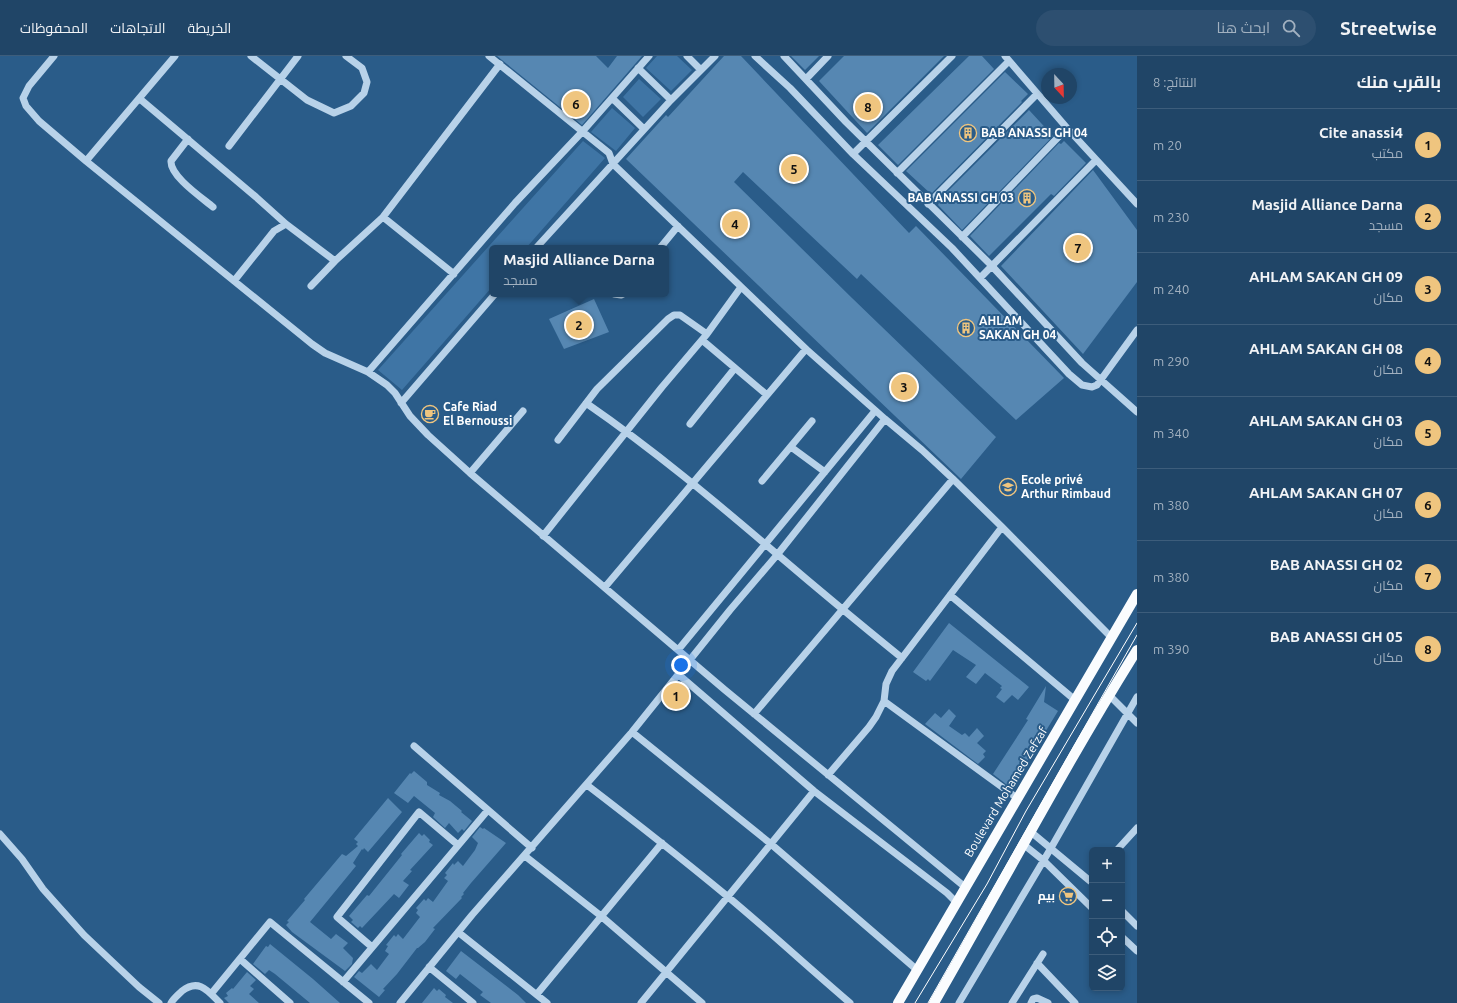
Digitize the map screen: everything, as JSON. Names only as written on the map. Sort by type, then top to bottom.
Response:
[{"type":"main road","name":"Boulevard Mohamed Zefzaf","points":[[898,1003],[916,969],[1137,594]]},
{"type":"main road","points":[[934,1003],[1023,844],[1109,695],[1137,650]]},
{"type":"street","points":[[54,56],[29,86],[23,98],[31,113],[86,161],[325,353],[368,372],[387,385],[395,393],[410,416],[428,436],[470,473],[690,661],[965,887]]},
{"type":"street","points":[[86,161],[175,56]]},
{"type":"street","points":[[251,56],[307,100],[334,113],[351,106],[364,93],[367,82],[362,68],[346,56]]},
{"type":"street","points":[[229,146],[298,56]]},
{"type":"street","points":[[489,56],[609,153],[613,164],[806,349],[953,479],[1111,638]]},
{"type":"street","points":[[368,372],[515,203],[582,132],[648,56]]},
{"type":"street","points":[[687,56],[701,70]]},
{"type":"street","points":[[539,245],[671,100],[715,56]]},
{"type":"street","points":[[756,56],[790,88],[853,154],[952,248],[1082,385],[1092,387],[1101,380],[1137,330]]},
{"type":"street","points":[[784,56],[897,173],[992,267],[1082,363],[1137,412]]},
{"type":"street","points":[[806,78],[828,56]]},
{"type":"street","points":[[853,154],[952,56]]},
{"type":"street","points":[[897,173],[1007,58],[1037,94],[1137,204]]},
{"type":"street","points":[[311,286],[335,261],[383,217],[500,64]]},
{"type":"street","points":[[638,68],[671,100]]},
{"type":"street","points":[[928,204],[1037,94]]},
{"type":"street","points":[[612,98],[644,129]]},
{"type":"street","points":[[140,99],[286,224],[335,261]]},
{"type":"street","points":[[962,237],[1068,128]]},
{"type":"street","points":[[188,139],[171,161],[172,169],[182,181],[212,207]]},
{"type":"street","points":[[980,278],[1096,160]]},
{"type":"street","points":[[383,217],[454,274]]},
{"type":"street","points":[[234,281],[274,231],[286,224]]},
{"type":"street","points":[[662,245],[678,226]]},
{"type":"street","points":[[543,536],[707,334],[741,287]]},
{"type":"street","points":[[401,403],[492,297]]},
{"type":"street","points":[[558,440],[597,389],[668,319],[674,315],[680,315],[707,334]]},
{"type":"street","points":[[702,340],[767,395]]},
{"type":"street","points":[[605,587],[806,349]]},
{"type":"street","points":[[690,424],[735,368]]},
{"type":"street","points":[[586,403],[627,431],[766,544],[777,555],[902,658]]},
{"type":"street","points":[[470,473],[523,411]]},
{"type":"street","points":[[678,650],[875,411]]},
{"type":"street","points":[[400,1003],[428,967],[632,732],[885,420]]},
{"type":"street","points":[[762,481],[812,421]]},
{"type":"street","points":[[791,447],[825,472]]},
{"type":"street","points":[[754,714],[953,479]]},
{"type":"street","points":[[828,775],[869,727],[884,701],[886,684],[892,671],[1002,527]]},
{"type":"street","points":[[950,595],[1075,700]]},
{"type":"street","points":[[679,675],[814,791],[956,902]]},
{"type":"street","points":[[1109,695],[1137,723]]},
{"type":"street","points":[[959,1003],[1051,848],[1137,697]]},
{"type":"street","points":[[884,701],[1017,798]]},
{"type":"street","points":[[632,732],[771,844],[916,969]]},
{"type":"street","points":[[414,746],[532,848]]},
{"type":"street","points":[[587,785],[662,843],[728,897],[850,1003]]},
{"type":"street","points":[[641,1003],[814,791]]},
{"type":"street","points":[[343,982],[488,810]]},
{"type":"street","points":[[372,947],[337,917],[419,812],[458,845]]},
{"type":"street","points":[[1121,847],[1137,828]]},
{"type":"street","points":[[1031,832],[1089,879]]},
{"type":"street","points":[[0,834],[22,859],[43,889],[84,935],[139,987],[159,1003]]},
{"type":"street","points":[[537,994],[662,843]]},
{"type":"street","points":[[1023,844],[1043,860],[1089,905]]},
{"type":"street","points":[[524,856],[601,916],[702,1003]]},
{"type":"street","points":[[1125,914],[1137,926]]},
{"type":"street","points":[[211,994],[270,922],[369,1003]]},
{"type":"street","points":[[458,932],[547,1003]]},
{"type":"street","points":[[1125,940],[1137,951]]},
{"type":"street","points":[[1012,1003],[1043,954]]},
{"type":"street","points":[[240,959],[290,1003]]},
{"type":"street","points":[[1037,963],[1075,1003]]},
{"type":"street","points":[[428,967],[463,1000],[473,1003]]},
{"type":"street","points":[[171,1003],[182,992],[191,986],[199,985],[220,1003]]},
{"type":"street","points":[[1031,1003],[1033,999],[1037,998],[1048,1003]]},
{"type":"shaded area","points":[[657,56],[677,56],[692,70],[671,91],[646,68]]},
{"type":"shaded area","points":[[639,79],[661,99],[643,117],[623,97]]},
{"type":"shaded area","points":[[612,108],[635,128],[616,151],[591,132]]},
{"type":"shaded area","points":[[583,141],[605,158],[529,245],[490,245]]},
{"type":"shaded area","points":[[489,246],[489,290],[402,390],[378,370]]},
{"type":"building","points":[[497,56],[596,56],[608,68],[617,56],[642,56],[582,125]]},
{"type":"building","points":[[724,56],[741,56],[909,233],[916,226],[1064,378],[1016,420],[861,274],[857,279],[743,172],[734,182],[996,437],[961,479],[626,159],[666,115],[668,117]]},
{"type":"building","points":[[791,56],[819,56],[805,70]]},
{"type":"building","points":[[844,56],[944,56],[867,133],[819,81]]},
{"type":"building","points":[[969,56],[982,56],[994,69],[898,165],[878,145]]},
{"type":"building","name":"BAB ANASSI GH 04","points":[[1005,72],[1028,94],[1021,101],[1022,102],[931,194],[906,171]]},
{"type":"building","points":[[1029,110],[1053,136],[962,230],[938,205],[938,201]]},
{"type":"building","name":"BAB ANASSI GH 03","points":[[1064,141],[1086,163],[1054,196],[1051,194],[989,256],[970,236],[1059,143],[1061,144]]},
{"type":"building","points":[[1093,170],[1137,230],[1137,282],[1083,354],[1001,266]]},
{"type":"building","points":[[594,299],[609,332],[564,349],[549,319]]},
{"type":"building","points":[[949,623],[1029,687],[1018,700],[1012,695],[1004,703],[996,697],[1002,689],[1000,688],[1002,686],[985,673],[976,684],[966,677],[976,665],[953,650],[930,681],[928,679],[926,681],[913,672]]},
{"type":"building","points":[[1046,686],[1044,702],[1058,711],[1011,788],[993,774],[1028,720],[1026,719]]},
{"type":"building","points":[[949,709],[956,716],[949,726],[962,735],[965,733],[969,737],[977,728],[984,736],[977,743],[986,751],[983,754],[985,757],[978,764],[925,724],[935,713],[941,718]]},
{"type":"building","points":[[414,771],[427,782],[427,785],[440,793],[439,795],[450,801],[472,821],[464,831],[462,829],[458,833],[449,823],[445,828],[433,817],[435,813],[414,796],[408,803],[394,793],[410,773],[411,774]]},
{"type":"building","points":[[388,798],[402,812],[368,852],[364,848],[363,850],[362,849],[353,863],[356,866],[310,922],[331,939],[336,934],[348,943],[343,948],[353,958],[352,964],[345,971],[292,932],[286,925],[289,922],[287,921],[305,900],[304,899],[342,854],[346,856],[358,846],[356,844],[358,842],[354,839]]},
{"type":"building","points":[[480,827],[483,829],[484,828],[506,843],[463,893],[462,898],[433,928],[435,929],[425,942],[417,948],[397,974],[383,989],[385,990],[379,997],[354,977],[359,971],[362,973],[371,964],[377,970],[389,954],[385,951],[388,946],[386,945],[394,935],[396,937],[398,934],[403,939],[420,917],[416,913],[418,910],[416,908],[424,899],[426,901],[428,898],[433,902],[448,881],[444,878],[447,875],[445,873],[453,863],[454,865],[458,861],[463,866],[475,850],[478,843],[472,837]]},
{"type":"building","points":[[419,833],[422,836],[424,834],[433,845],[410,870],[412,871],[403,881],[409,885],[399,898],[394,894],[362,928],[360,926],[358,928],[351,922],[353,920],[349,916],[367,895],[369,896]]},
{"type":"building","points":[[270,944],[340,1003],[310,1003],[275,974],[269,970],[265,974],[253,964],[266,946],[268,947]]},
{"type":"building","points":[[461,951],[518,995],[526,1003],[491,1003],[480,995],[483,992],[460,974],[456,979],[446,971]]},
{"type":"building","points":[[247,972],[256,980],[250,986],[254,989],[249,994],[259,1003],[229,1003],[224,998],[228,996],[226,993],[232,988],[233,989]]},
{"type":"building","points":[[434,988],[437,991],[439,989],[446,995],[445,997],[453,1003],[422,1003]]},
{"type":"tram line","points":[[915,1003],[987,884],[1026,811],[1137,623]]},
{"type":"tram line","points":[[928,1003],[1137,635]]},
{"type":"place","name":"AHLAM SAKAN GH 07","points":[[576,104]]},
{"type":"place","name":"BAB ANASSI GH 05","points":[[868,107]]},
{"type":"place","name":"BAB ANASSI GH 04","points":[[968,133]]},
{"type":"place","name":"AHLAM SAKAN GH 03","points":[[794,169]]},
{"type":"place","name":"BAB ANASSI GH 03","points":[[1027,198]]},
{"type":"place","name":"AHLAM SAKAN GH 08","points":[[735,224]]},
{"type":"place","name":"BAB ANASSI GH 02","points":[[1078,248]]},
{"type":"place","name":"Masjid Alliance Darna","points":[[579,325]]},
{"type":"place","name":"AHLAM SAKAN GH 04","points":[[966,328]]},
{"type":"place","name":"AHLAM SAKAN GH 09","points":[[904,387]]},
{"type":"place","name":"Cafe Riad El Bernoussi","points":[[430,414]]},
{"type":"place","name":"Ecole privé Arthur Rimbaud","points":[[1008,487]]},
{"type":"place","name":"Cite anassi4","points":[[676,696]]},
{"type":"place","name":"بيم","points":[[1068,896]]}]
